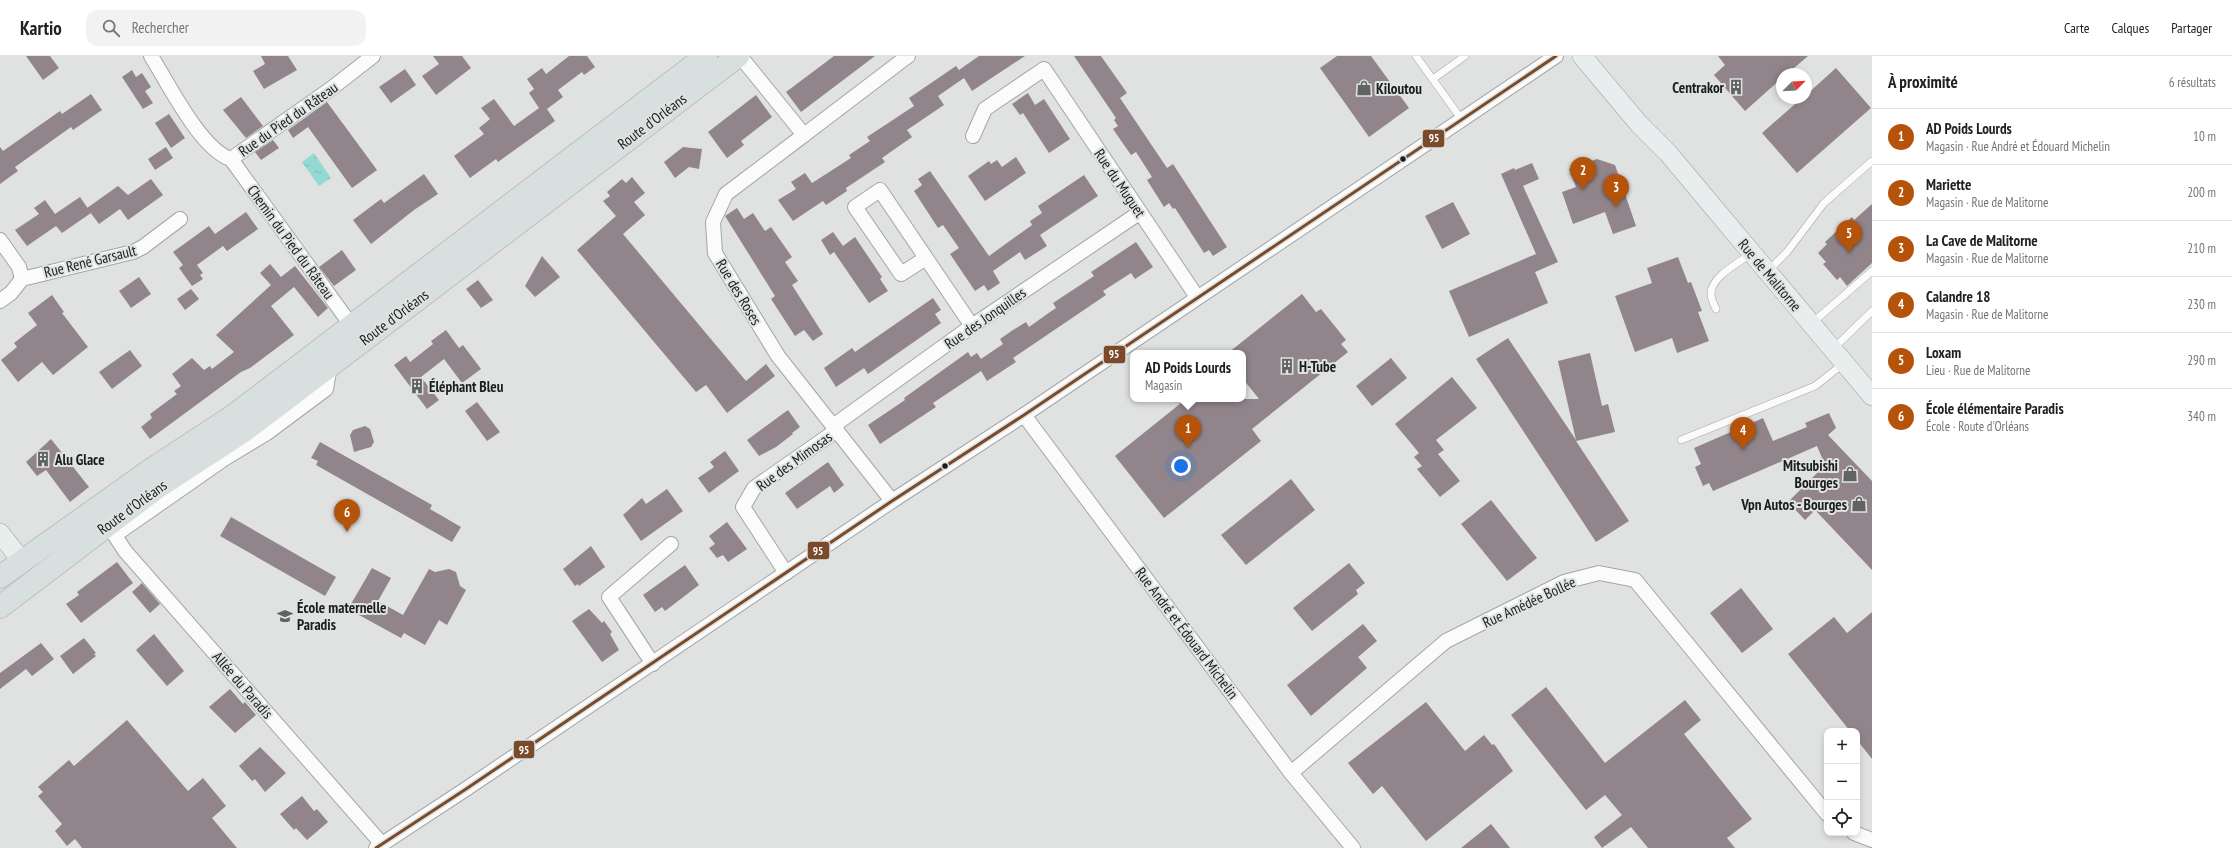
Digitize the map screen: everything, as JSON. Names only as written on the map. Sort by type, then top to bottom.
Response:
[{"type":"main road","name":"Route d'Orléans","points":[[0,576],[149,471],[234,416],[351,325],[706,56]]},
{"type":"main road","name":"Route d'Orléans","points":[[0,607],[45,572],[111,530],[158,487],[244,431],[739,56]]},
{"type":"main road","name":"Rue de Malitorne","points":[[1582,56],[1639,124],[1668,153]]},
{"type":"main road","name":"Rue de Malitorne","points":[[1598,56],[1668,153],[1872,396]]},
{"type":"main road","points":[[0,533],[22,560],[45,572]]},
{"type":"main road","points":[[0,592],[12,582],[22,560]]},
{"type":"street","name":"Rue du Pied du Râteau","points":[[151,56],[200,135],[223,156],[231,159],[332,88],[373,56]]},
{"type":"street","points":[[739,56],[804,135]]},
{"type":"street","name":"Rue des Roses","points":[[892,501],[778,356],[715,253],[713,222],[726,194],[908,56]]},
{"type":"street","points":[[382,847],[892,501],[1024,415],[1556,56]]},
{"type":"street","name":"Rue du Muguet","points":[[973,136],[985,109],[1044,69],[1139,213],[1197,297]]},
{"type":"street","name":"Chemin du Pied du Râteau","points":[[231,159],[351,325]]},
{"type":"street","points":[[926,258],[901,274],[855,207],[880,190],[926,258],[972,326]]},
{"type":"street","name":"Rue des Jonquilles","points":[[835,428],[972,326],[1139,213]]},
{"type":"street","name":"Rue René Garsault","points":[[22,279],[133,252],[143,247],[180,219]]},
{"type":"street","points":[[0,240],[19,267],[22,279],[11,293],[0,301]]},
{"type":"street","name":"Rue André et Édouard Michelin","points":[[1024,415],[1292,773],[1353,848]]},
{"type":"street","name":"Rue des Mimosas","points":[[786,573],[743,507],[754,488],[835,428]]},
{"type":"street","name":"Allée du Paradis","points":[[111,530],[126,551],[382,847]]},
{"type":"street","points":[[653,664],[609,597],[671,544]]},
{"type":"street","name":"Rue Amédée Bollée","points":[[1292,773],[1446,642],[1564,582],[1599,573],[1635,580],[1824,810]]},
{"type":"street","points":[[1860,835],[1872,840]]},
{"type":"lane","points":[[1416,56],[1462,120]]},
{"type":"lane","points":[[1433,79],[1465,56]]},
{"type":"lane","points":[[1768,272],[1787,252],[1824,203],[1872,161]]},
{"type":"lane","points":[[1716,309],[1711,296],[1712,285],[1752,253]]},
{"type":"lane","points":[[1811,324],[1872,271]]},
{"type":"lane","points":[[1681,440],[1815,386],[1872,311]]},
{"type":"water","points":[[314,153],[331,178],[319,186],[302,162]]},
{"type":"building","points":[[26,56],[50,56],[59,68],[43,80]]},
{"type":"building","points":[[261,56],[288,56],[297,70],[264,89],[253,71],[265,64]]},
{"type":"building","points":[[433,56],[462,56],[471,68],[436,95],[422,76],[439,64]]},
{"type":"building","points":[[569,56],[587,56],[595,67],[584,75],[582,72],[558,90],[563,97],[547,109],[555,121],[498,162],[496,159],[470,178],[454,156],[484,134],[479,128],[490,119],[481,108],[494,99],[514,126],[539,108],[529,93],[534,89],[527,79],[542,68],[546,74]]},
{"type":"building","points":[[834,56],[875,56],[801,112],[786,92]]},
{"type":"building","points":[[979,56],[1025,56],[972,91],[964,78],[938,96],[944,105],[907,130],[912,137],[882,158],[885,162],[846,188],[847,191],[826,205],[823,201],[793,221],[778,200],[796,189],[791,182],[805,173],[812,183],[851,158],[849,155],[870,141],[867,137],[914,106],[909,98],[956,66],[961,73],[959,70]]},
{"type":"building","points":[[1074,56],[1101,56],[1127,93],[1120,98],[1167,168],[1173,164],[1227,247],[1213,256],[1209,250],[1204,253],[1175,208],[1173,209],[1169,203],[1164,207],[1147,180],[1152,177],[1136,152],[1131,155],[1113,129],[1118,126],[1114,120],[1116,118]]},
{"type":"building","name":"Kiloutou","points":[[1337,56],[1371,56],[1409,108],[1369,137],[1320,68]]},
{"type":"building","points":[[1718,56],[1808,56],[1794,68],[1776,68],[1776,83],[1745,111],[1714,75],[1725,65]]},
{"type":"building","points":[[1836,68],[1871,108],[1797,173],[1762,133],[1795,104],[1812,104],[1812,90]]},
{"type":"building","points":[[405,69],[416,85],[391,103],[379,87]]},
{"type":"building","points":[[132,70],[136,77],[142,73],[151,87],[145,91],[153,103],[143,109],[122,77]]},
{"type":"building","points":[[1028,93],[1035,105],[1044,99],[1070,139],[1049,153],[1023,113],[1020,115],[1012,104]]},
{"type":"building","points":[[91,94],[102,110],[73,130],[71,127],[15,167],[18,171],[0,184],[0,147],[3,151],[60,111],[62,114]]},
{"type":"building","points":[[756,95],[772,117],[741,141],[744,145],[727,158],[708,132]]},
{"type":"building","points":[[241,97],[263,126],[246,138],[223,110]]},
{"type":"building","points":[[327,102],[377,170],[352,188],[308,127],[293,138],[288,130]]},
{"type":"building","points":[[169,114],[185,138],[171,148],[155,123]]},
{"type":"building","points":[[273,140],[279,148],[261,160],[255,152]]},
{"type":"building","points":[[166,147],[173,158],[155,170],[148,159]]},
{"type":"building","points":[[683,147],[702,149],[699,169],[689,167],[675,178],[664,162]]},
{"type":"building","points":[[1016,157],[1026,173],[985,201],[968,176],[989,161],[991,164],[997,160],[1002,167]]},
{"type":"building","points":[[1597,159],[1615,165],[1636,226],[1613,234],[1605,212],[1573,224],[1562,192],[1576,187],[1569,169]]},
{"type":"building","points":[[1532,163],[1539,179],[1523,186],[1558,262],[1535,272],[1548,303],[1469,337],[1449,291],[1536,254],[1501,174],[1514,168],[1515,170]]},
{"type":"building","points":[[930,171],[989,256],[1032,225],[1030,221],[1042,213],[1038,206],[1084,175],[1098,196],[1040,235],[1047,246],[1025,260],[1020,252],[993,271],[1000,283],[988,291],[984,285],[975,291],[950,254],[959,248],[943,225],[938,228],[914,191],[922,185],[918,179]]},
{"type":"building","points":[[424,174],[438,194],[414,210],[371,244],[353,220],[381,199],[384,203]]},
{"type":"building","points":[[632,177],[645,193],[634,202],[645,215],[623,234],[746,381],[766,364],[775,376],[727,413],[706,385],[696,392],[577,250],[616,216],[603,201],[610,196],[607,192],[622,179],[626,183]]},
{"type":"building","points":[[151,179],[163,195],[128,220],[120,209],[99,224],[87,208],[118,186],[128,195]]},
{"type":"building","points":[[80,197],[91,213],[62,233],[56,226],[27,246],[15,230],[39,214],[34,208],[45,200],[55,214]]},
{"type":"building","points":[[1453,202],[1470,234],[1442,249],[1425,216]]},
{"type":"building","points":[[1872,204],[1872,263],[1847,286],[1840,277],[1837,280],[1823,264],[1826,262],[1818,253],[1827,244],[1825,242],[1852,217],[1854,220]]},
{"type":"building","points":[[737,208],[744,219],[753,213],[765,231],[771,227],[792,257],[785,262],[798,281],[792,285],[823,334],[813,341],[804,330],[795,336],[771,299],[775,296],[725,216]]},
{"type":"building","points":[[246,212],[258,229],[227,251],[223,246],[197,265],[203,273],[200,275],[203,279],[192,286],[179,268],[183,265],[173,252],[209,226],[215,234]]},
{"type":"building","points":[[833,232],[843,246],[855,237],[882,277],[880,279],[888,291],[869,303],[834,252],[830,255],[821,240]]},
{"type":"building","points":[[1136,242],[1153,267],[1135,279],[1131,273],[1103,291],[1106,295],[1013,358],[1016,362],[987,381],[981,371],[933,403],[936,407],[880,444],[868,425],[905,400],[904,398],[968,352],[971,357],[977,353],[981,359],[1003,344],[1000,339],[1013,330],[1026,322],[1029,327],[1056,308],[1053,303],[1094,276],[1091,272]]},
{"type":"building","points":[[342,250],[356,270],[334,286],[319,267]]},
{"type":"building","points":[[542,256],[560,277],[535,297],[525,286]]},
{"type":"building","points":[[1678,257],[1688,283],[1691,282],[1702,311],[1698,312],[1709,341],[1677,353],[1672,338],[1635,352],[1615,296],[1652,283],[1647,268]]},
{"type":"building","points":[[270,264],[281,277],[295,266],[328,308],[318,317],[294,287],[271,306],[294,335],[150,439],[141,427],[152,418],[150,414],[177,394],[174,391],[181,386],[172,374],[192,358],[204,370],[210,366],[212,369],[234,352],[216,335],[271,285],[260,273]]},
{"type":"building","points":[[139,277],[151,294],[131,308],[119,291]]},
{"type":"building","points":[[478,280],[493,300],[481,308],[466,289]]},
{"type":"building","points":[[191,289],[199,299],[185,310],[177,299]]},
{"type":"building","points":[[1302,294],[1316,312],[1321,309],[1346,340],[1341,344],[1348,352],[1252,429],[1261,441],[1164,518],[1115,456],[1182,402],[1246,402],[1246,399],[1259,399],[1246,383],[1246,350],[1232,350]]},
{"type":"building","points":[[52,295],[64,312],[62,313],[88,347],[53,375],[42,362],[18,382],[1,360],[17,347],[14,343],[37,325],[28,313]]},
{"type":"building","points":[[933,298],[941,310],[935,314],[941,323],[868,374],[864,368],[836,387],[824,368],[852,348],[855,352]]},
{"type":"building","points":[[446,330],[459,348],[463,345],[481,369],[462,383],[444,359],[421,377],[439,400],[427,409],[394,365],[406,356],[410,362],[433,344],[431,341]]},
{"type":"building","points":[[1508,338],[1576,440],[1558,361],[1590,353],[1602,406],[1608,404],[1615,432],[1576,441],[1629,521],[1596,542],[1476,359]]},
{"type":"building","points":[[130,350],[142,366],[112,389],[99,372]]},
{"type":"building","points":[[1391,358],[1407,378],[1372,406],[1356,386]]},
{"type":"building","points":[[1452,377],[1477,408],[1436,440],[1444,450],[1438,454],[1460,481],[1440,497],[1417,469],[1422,466],[1414,457],[1419,453],[1395,424]]},
{"type":"building","points":[[477,402],[500,432],[487,441],[465,411]]},
{"type":"building","points":[[788,410],[800,427],[776,447],[759,456],[747,440]]},
{"type":"building","points":[[1829,413],[1836,428],[1828,435],[1872,481],[1872,570],[1815,510],[1805,520],[1788,502],[1825,465],[1817,446],[1713,491],[1709,483],[1703,486],[1695,467],[1701,464],[1694,448],[1763,418],[1773,441],[1807,427],[1805,423]]},
{"type":"building","points":[[365,426],[370,429],[374,442],[371,447],[354,452],[350,435],[353,430]]},
{"type":"building","points":[[51,439],[89,487],[70,502],[46,470],[37,476],[26,462]]},
{"type":"building","points":[[320,442],[432,505],[430,509],[461,527],[452,542],[316,465],[318,461],[311,458]]},
{"type":"building","points":[[725,451],[739,471],[709,493],[698,478],[714,467],[710,462]]},
{"type":"building","points":[[828,462],[844,485],[834,493],[830,486],[797,509],[785,493]]},
{"type":"building","points":[[1291,479],[1315,510],[1246,565],[1221,535]]},
{"type":"building","points":[[667,489],[683,511],[641,541],[623,515],[642,498],[646,504]]},
{"type":"building","points":[[1491,500],[1537,558],[1507,581],[1461,524]]},
{"type":"building","points":[[231,517],[336,577],[325,596],[220,536]]},
{"type":"building","points":[[727,522],[747,549],[728,562],[723,555],[717,558],[709,548],[715,544],[709,536]]},
{"type":"building","points":[[591,546],[605,567],[579,586],[578,584],[575,586],[563,569]]},
{"type":"building","points":[[117,562],[133,583],[81,623],[66,604],[79,595],[77,592]]},
{"type":"building","points":[[1349,563],[1365,583],[1356,590],[1358,594],[1312,631],[1293,608]]},
{"type":"building","points":[[685,565],[699,585],[665,611],[662,607],[655,612],[643,595]]},
{"type":"building","points":[[372,568],[391,578],[378,601],[403,615],[429,569],[435,572],[449,569],[456,572],[460,586],[466,590],[447,625],[439,620],[425,645],[404,633],[401,638],[348,609]]},
{"type":"building","points":[[142,583],[160,604],[150,613],[132,592]]},
{"type":"building","points":[[1741,588],[1773,629],[1742,653],[1710,613]]},
{"type":"building","points":[[589,609],[602,623],[604,621],[612,632],[610,634],[619,650],[602,662],[572,621]]},
{"type":"building","points":[[1872,612],[1872,759],[1860,744],[1860,728],[1848,728],[1788,654],[1834,617],[1847,633]]},
{"type":"building","points":[[1363,624],[1377,641],[1358,657],[1367,668],[1311,716],[1287,685]]},
{"type":"building","points":[[154,634],[184,671],[167,686],[136,650]]},
{"type":"building","points":[[84,638],[96,653],[94,654],[96,656],[73,674],[60,656]]},
{"type":"building","points":[[41,643],[54,659],[32,676],[26,669],[0,689],[0,673]]},
{"type":"building","points":[[1546,687],[1605,763],[1685,700],[1701,720],[1684,734],[1752,819],[1727,838],[1735,848],[1648,848],[1631,827],[1602,848],[1594,837],[1622,815],[1605,795],[1586,810],[1511,715]]},
{"type":"building","points":[[230,689],[243,704],[245,702],[256,715],[235,733],[209,707]]},
{"type":"building","points":[[1426,702],[1465,751],[1484,735],[1492,745],[1494,744],[1513,771],[1426,841],[1382,786],[1373,794],[1348,763]]},
{"type":"building","points":[[127,720],[188,791],[203,778],[226,806],[212,818],[237,848],[82,848],[75,839],[67,846],[55,831],[62,824],[38,796],[43,792],[38,787],[69,760],[74,766]]},
{"type":"building","points":[[260,747],[286,773],[265,792],[255,779],[252,781],[239,766]]},
{"type":"building","points":[[302,796],[314,811],[317,809],[328,822],[307,840],[296,828],[294,830],[280,814]]},
{"type":"building","points":[[1491,824],[1510,848],[1461,848]]},
{"type":"transit line","name":"95","points":[[376,848],[466,789],[892,501],[1024,415],[1556,56]]},
{"type":"place","name":"Centrakor","points":[[1736,87]]},
{"type":"place","name":"Kiloutou","points":[[1364,88]]},
{"type":"place","name":"Mariette","points":[[1583,190]]},
{"type":"place","name":"La Cave de Malitorne","points":[[1616,207]]},
{"type":"place","name":"Loxam","points":[[1849,253]]},
{"type":"place","name":"H-Tube","points":[[1287,366]]},
{"type":"place","name":"Éléphant Bleu","points":[[417,386]]},
{"type":"place","name":"AD Poids Lourds","points":[[1188,448]]},
{"type":"place","name":"Calandre 18","points":[[1743,450]]},
{"type":"place","name":"Alu Glace","points":[[43,459]]},
{"type":"place","name":"Mitsubishi Bourges","points":[[1850,474]]},
{"type":"place","name":"Vpn Autos - Bourges","points":[[1859,504]]},
{"type":"place","name":"École élémentaire Paradis","points":[[347,532]]},
{"type":"place","name":"École maternelle Paradis","points":[[285,616]]}]
